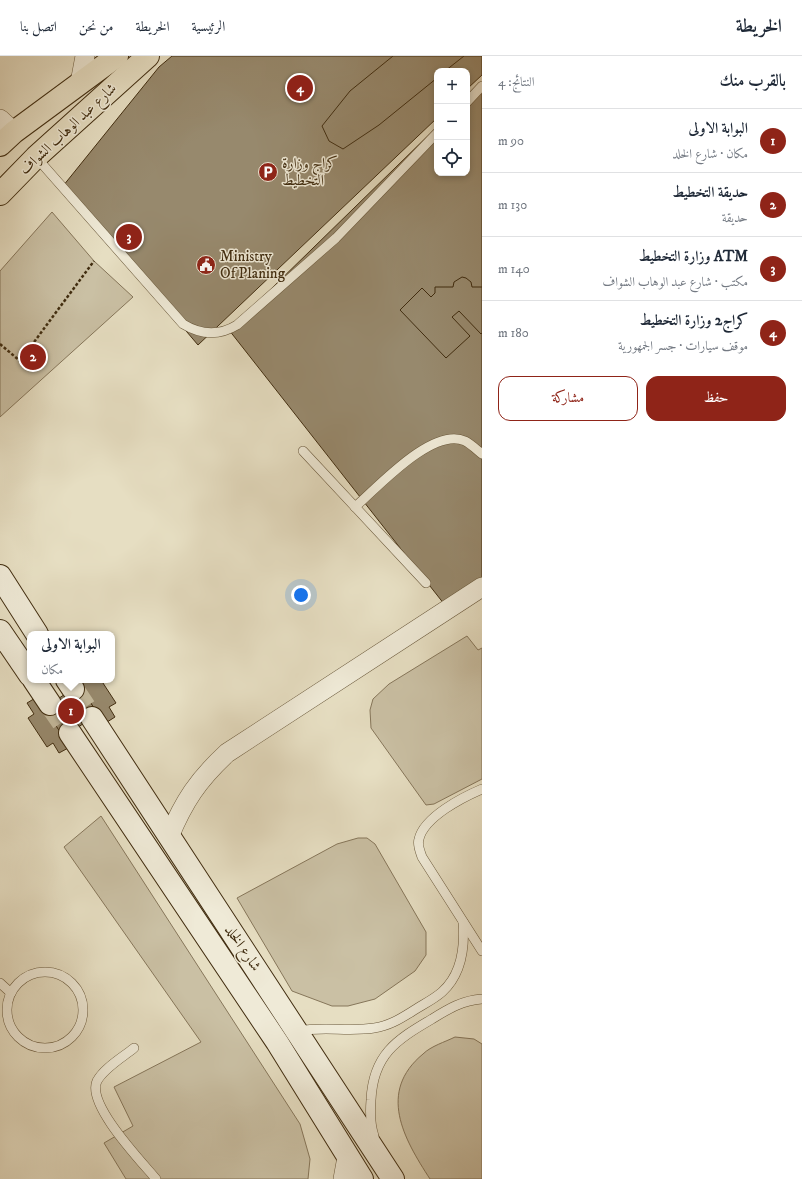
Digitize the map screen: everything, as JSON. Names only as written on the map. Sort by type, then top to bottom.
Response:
[{"type":"main road","name":"شارع عبد الوهاب الشواف","points":[[5,132],[80,83],[117,56]]},
{"type":"main road","name":"شارع عبد الوهاب الشواف","points":[[0,194],[36,157],[143,61]]},
{"type":"main road","points":[[0,576],[35,631]]},
{"type":"main road","points":[[0,631],[27,671]]},
{"type":"main road","points":[[36,683],[50,704]]},
{"type":"main road","name":"شارع الخلد","points":[[92,718],[298,1031],[388,1171]]},
{"type":"main road","name":"شارع الخلد","points":[[70,733],[277,1042],[362,1179]]},
{"type":"main road","points":[[277,1042],[298,1031]]},
{"type":"street","points":[[80,83],[85,56]]},
{"type":"street","points":[[169,837],[182,808],[199,781],[227,754],[482,587]]},
{"type":"street","points":[[343,1179],[347,1157]]},
{"type":"lane","points":[[470,99],[482,86]]},
{"type":"lane","points":[[36,157],[183,324],[200,332],[210,333],[229,330],[237,325],[336,238],[434,136]]},
{"type":"lane","points":[[355,507],[419,451],[432,443],[448,438],[464,441],[482,454]]},
{"type":"lane","points":[[303,451],[426,583]]},
{"type":"lane","points":[[482,789],[463,797],[434,818],[422,831],[418,839],[418,848],[422,857],[482,951]]},
{"type":"lane","points":[[298,1031],[314,1028],[363,1030],[376,1028],[397,1021],[441,993],[455,976],[460,963],[464,936],[463,922]]},
{"type":"lane","points":[[53,972],[65,976],[81,995],[84,1008],[82,1020],[77,1031],[68,1040],[57,1046],[44,1048],[31,1046],[21,1039],[12,1029],[7,1018],[7,1005],[10,993],[18,982],[34,973],[53,972]]},
{"type":"lane","points":[[0,983],[10,993]]},
{"type":"lane","points":[[388,1171],[371,1128],[370,1110],[371,1091],[375,1073],[383,1056],[394,1043],[459,1003],[482,998]]},
{"type":"lane","points":[[134,1048],[102,1074],[96,1084],[96,1089],[100,1104],[111,1122],[156,1179]]},
{"type":"path","points":[[0,344],[20,360],[94,261]]},
{"type":"shaded area","points":[[52,212],[94,261],[133,297],[0,417],[0,271]]},
{"type":"shaded area","points":[[467,636],[478,650],[482,648],[482,779],[434,804],[426,805],[371,728],[370,710],[373,699],[389,684]]},
{"type":"shaded area","points":[[101,816],[300,1124],[310,1159],[308,1179],[126,1179],[104,1143],[133,1126],[114,1087],[201,1042],[64,847]]},
{"type":"shaded area","points":[[358,838],[367,838],[375,844],[426,932],[426,955],[415,971],[375,999],[348,1006],[332,1006],[292,991],[237,898],[337,844]]},
{"type":"shaded area","points":[[455,1037],[474,1039],[482,1044],[482,1179],[430,1179],[411,1148],[404,1132],[400,1116],[398,1100],[401,1084],[409,1069],[426,1051]]},
{"type":"building","name":"Ministry Of Planing","points":[[172,56],[482,56],[482,75],[470,86],[470,68],[434,68],[434,121],[198,345],[63,186],[159,67]]},
{"type":"building","points":[[393,56],[464,56],[449,68],[434,68],[434,80],[379,125],[343,149],[329,141],[322,126],[350,91]]},
{"type":"building","points":[[482,83],[482,585],[448,609],[229,330],[434,130],[434,176],[470,176],[470,95]]},
{"type":"building","points":[[462,277],[471,282],[472,287],[482,287],[482,333],[481,334],[459,311],[452,317],[470,336],[446,358],[400,310],[422,288],[431,297],[435,293],[435,287],[453,287],[454,282]]},
{"type":"building","points":[[78,683],[103,683],[116,703],[109,707],[115,717],[104,724]]},
{"type":"building","points":[[79,685],[98,714],[63,737],[44,708]]},
{"type":"building","points":[[37,697],[70,747],[59,753],[53,743],[47,747],[28,718],[34,714],[27,703]]},
{"type":"tunnel","points":[[73,689],[92,718]]},
{"type":"tunnel","points":[[50,704],[70,733]]},
{"type":"place","name":"كراج2 وزارة التخطيط","points":[[300,88]]},
{"type":"place","name":"كراج وزارة التخطيط","points":[[268,172]]},
{"type":"place","name":"ATM وزارة التخطيط","points":[[129,237]]},
{"type":"place","name":"Ministry Of Planing","points":[[206,265]]},
{"type":"place","name":"حديقة التخطيط","points":[[33,357]]},
{"type":"place","name":"البوابة الاولى","points":[[71,711]]}]
